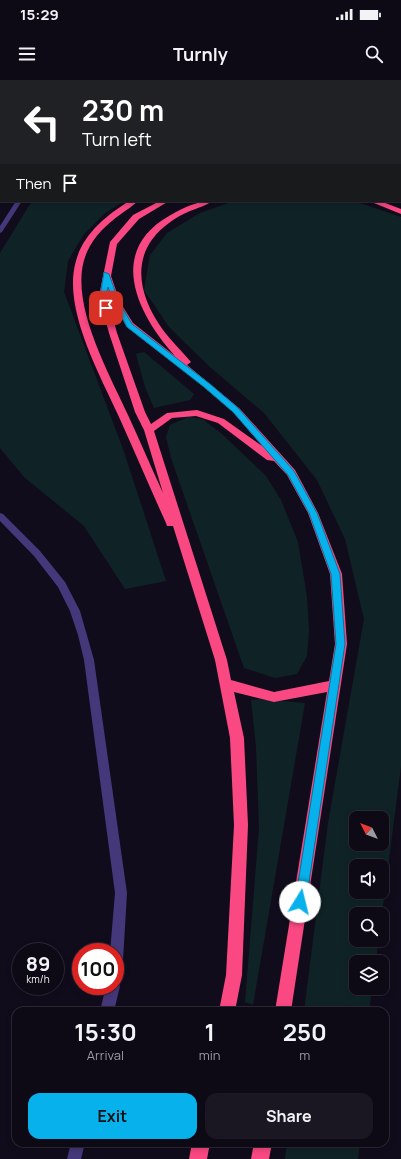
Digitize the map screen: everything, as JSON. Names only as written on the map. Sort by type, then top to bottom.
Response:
[{"type":"highway","points":[[132,202],[117,212],[102,225],[88,242],[80,262],[77,285],[81,312],[94,350],[193,574]]},
{"type":"highway","points":[[163,202],[136,218],[113,244],[106,274],[103,296],[113,333],[140,412],[149,430],[221,660],[237,738],[241,825],[234,975],[228,1007]]},
{"type":"highway","points":[[205,202],[192,206],[169,218],[149,236],[141,248],[136,260],[135,273],[137,286],[144,306],[155,325],[207,385]]},
{"type":"highway","points":[[376,202],[401,212]]},
{"type":"highway","points":[[106,274],[116,302],[130,325],[207,385],[236,410],[292,473],[313,513],[336,574],[341,644],[284,1007]]},
{"type":"highway","points":[[149,430],[170,415],[197,413],[221,421],[292,473]]},
{"type":"highway","points":[[226,684],[274,697],[334,684]]},
{"type":"highway","points":[[198,1159],[200,1147]]},
{"type":"highway","points":[[260,1159],[262,1147]]},
{"type":"street","points":[[0,231],[18,202]]},
{"type":"street","points":[[0,516],[19,534],[48,567],[68,596],[82,633],[89,660],[121,893],[117,943]]},
{"type":"street","points":[[108,1007],[111,995]]},
{"type":"street","points":[[74,1159],[77,1147]]},
{"type":"green space","points":[[31,202],[122,202],[104,214],[84,234],[68,261],[64,292],[124,452],[166,581],[125,589],[84,526],[24,477],[0,448],[0,253]]},
{"type":"green space","points":[[231,202],[354,202],[401,217],[401,766],[389,859],[349,859],[349,899],[384,899],[383,907],[349,907],[349,947],[377,947],[377,955],[349,955],[349,995],[371,995],[370,1007],[305,1007],[328,823],[364,619],[345,539],[317,480],[264,413],[210,367],[169,327],[144,290],[150,255],[167,233],[200,213]]},
{"type":"green space","points":[[144,352],[194,394],[190,400],[154,408],[145,387],[136,354]]},
{"type":"green space","points":[[188,417],[202,419],[221,433],[266,476],[281,500],[298,542],[307,597],[309,631],[307,656],[297,674],[275,678],[244,668],[171,458],[166,437],[170,425]]},
{"type":"green space","points":[[260,699],[305,703],[253,1005],[245,1002],[259,828],[256,747],[251,700]]},
{"type":"green space","points":[[286,1147],[360,1147],[358,1159],[285,1159]]},
{"type":"route","points":[[106,308],[103,296],[106,274],[116,302],[130,325],[207,385],[236,410],[292,473],[313,513],[336,574],[341,644],[300,902]]}]
